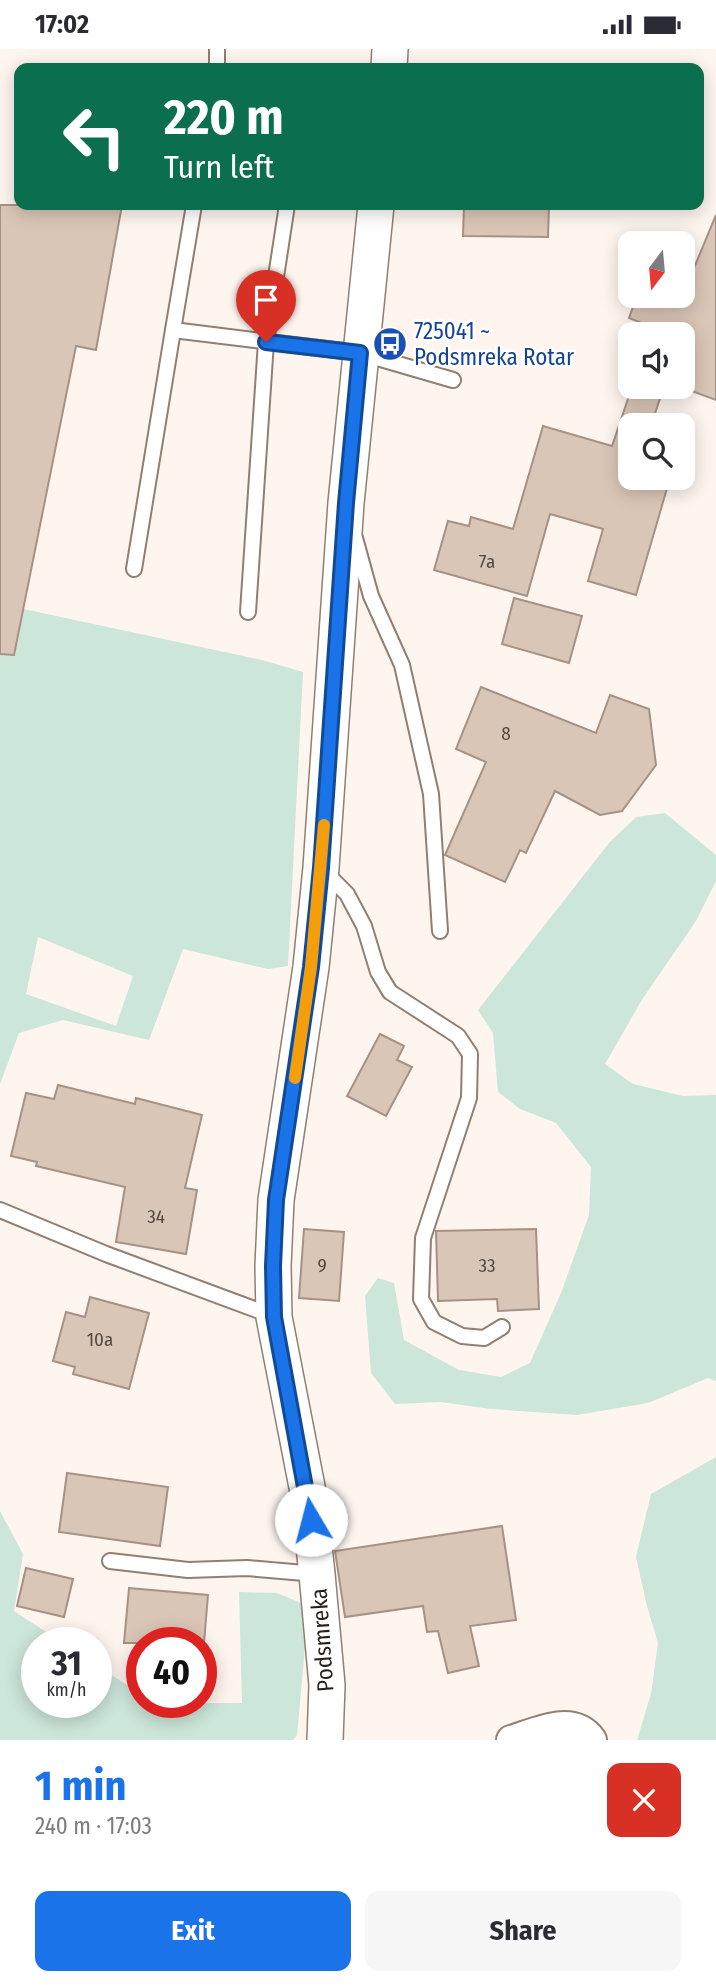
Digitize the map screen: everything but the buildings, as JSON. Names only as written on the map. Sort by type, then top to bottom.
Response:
[{"type":"street","name":"Podsmreka","points":[[325,1740],[327,1685],[317,1574],[308,1492],[274,1317],[273,1266],[276,1200],[311,967],[321,868],[346,503],[375,210]]},
{"type":"street","points":[[511,1740],[562,1724],[586,1731],[592,1740]]},
{"type":"lane","points":[[134,569],[193,210]]},
{"type":"lane","points":[[248,612],[266,342],[286,210]]},
{"type":"lane","points":[[173,330],[360,353],[453,380]]},
{"type":"lane","points":[[346,503],[371,596],[402,665],[431,795],[440,931]]},
{"type":"lane","points":[[321,868],[347,894],[364,926],[378,972],[390,992],[458,1036],[470,1054],[469,1098],[423,1238],[421,1299],[434,1322],[462,1336],[484,1338],[502,1327]]},
{"type":"lane","points":[[0,1210],[106,1254],[274,1317]]},
{"type":"lane","points":[[110,1561],[188,1570],[247,1568],[317,1574]]},
{"type":"green space","points":[[0,604],[262,660],[303,672],[288,966],[268,969],[183,949],[149,1040],[63,1020],[19,1033],[0,1084]],"holes":[[[38,937],[133,976],[116,1026],[26,994]]]},
{"type":"green space","points":[[665,813],[716,855],[716,881],[696,921],[643,998],[605,1064],[633,1084],[683,1096],[716,1095],[716,1381],[708,1378],[648,1403],[577,1415],[491,1409],[440,1402],[395,1404],[371,1373],[365,1296],[378,1278],[394,1283],[404,1340],[459,1370],[501,1377],[530,1363],[561,1293],[589,1215],[591,1167],[556,1123],[520,1109],[498,1092],[493,1033],[478,1010],[609,843],[636,817]]},
{"type":"green space","points":[[716,1457],[716,1740],[637,1740],[651,1694],[658,1643],[636,1557],[651,1494]]},
{"type":"green space","points":[[0,1511],[23,1554],[14,1611],[38,1627],[21,1627],[21,1718],[112,1718],[112,1675],[126,1684],[126,1718],[217,1718],[217,1703],[242,1703],[239,1592],[277,1593],[301,1603],[305,1648],[297,1735],[293,1740],[0,1740]]},
{"type":"slow traffic","points":[[295,1078],[311,967],[324,825]]},
{"type":"place","name":"725041 ~ Podsmreka Rotar","points":[[390,344]]},
{"type":"route","points":[[266,342],[360,353],[346,503],[321,868],[311,967],[276,1200],[273,1266],[274,1317],[311,1520]]}]
